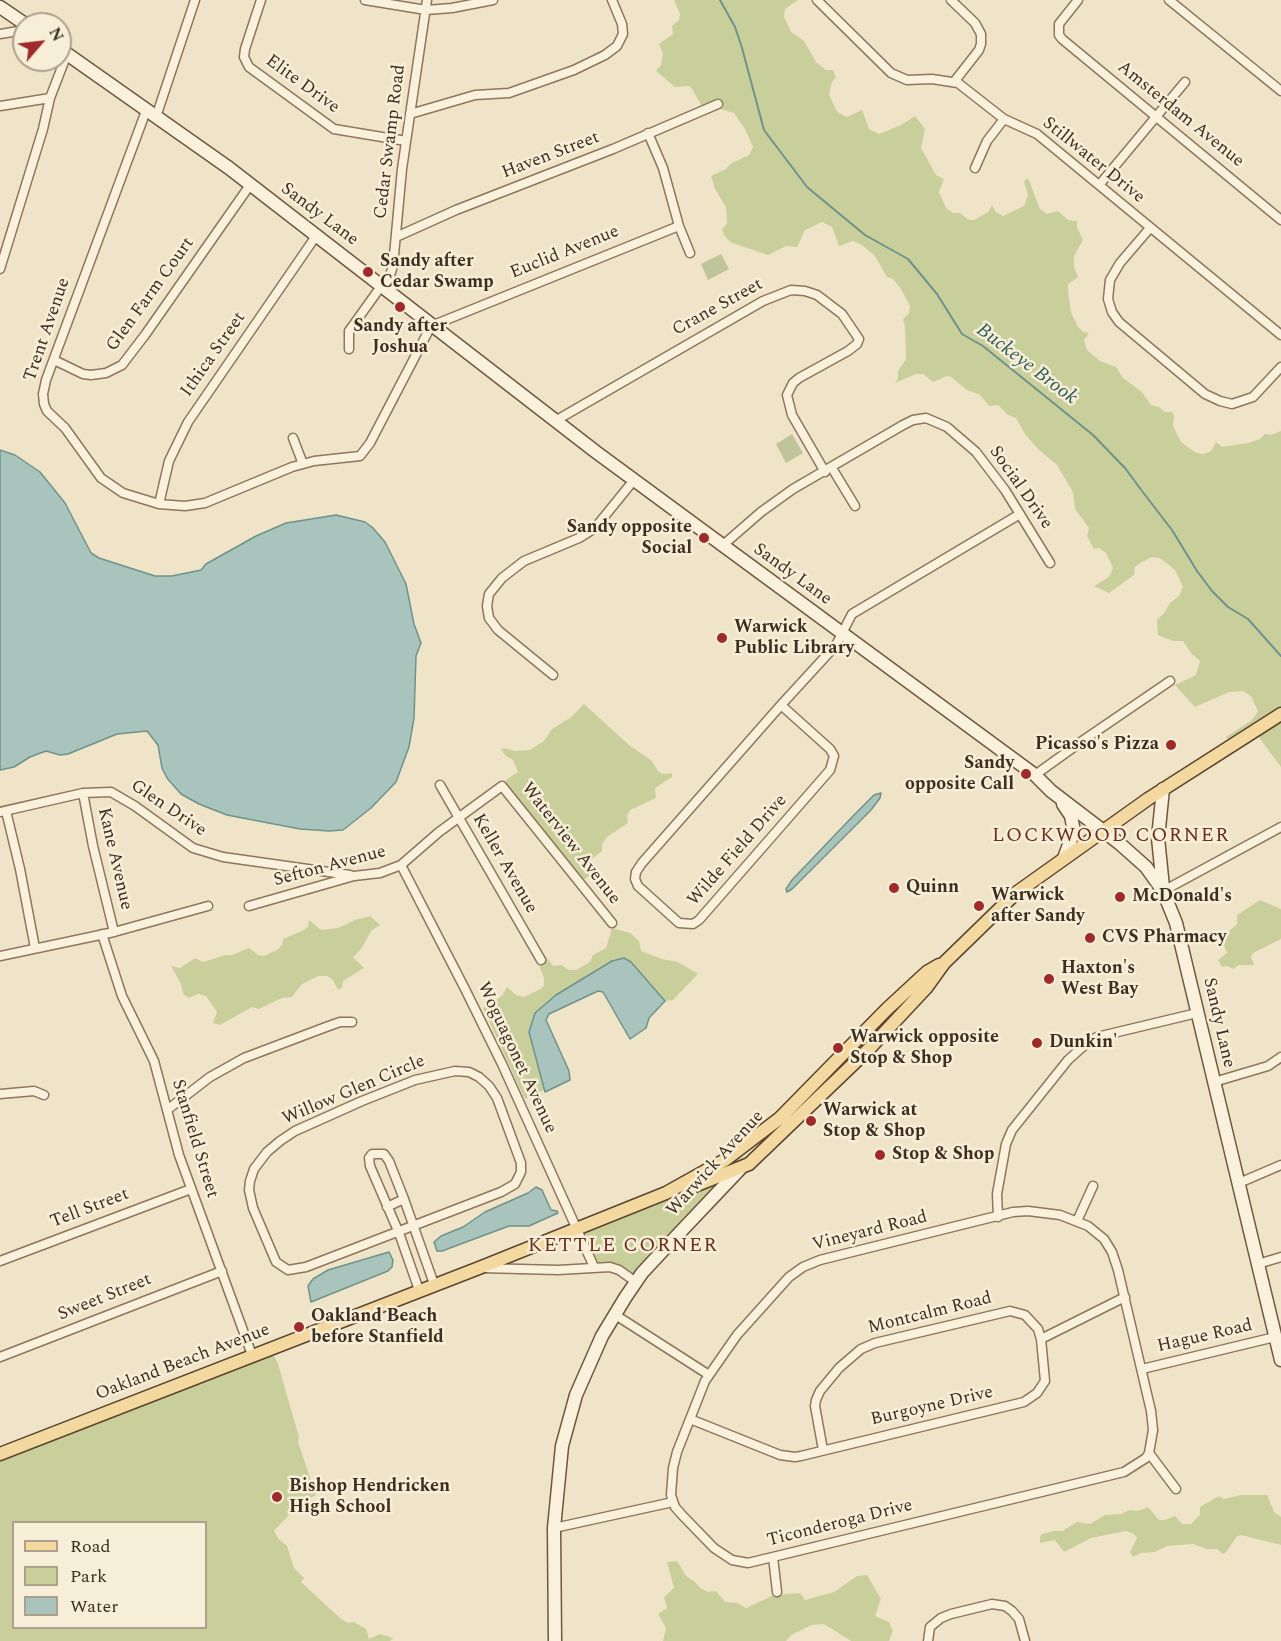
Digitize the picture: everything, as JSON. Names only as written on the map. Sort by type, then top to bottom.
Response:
[{"type":"main road","name":"Sandy Lane","points":[[72,58],[250,184],[555,421],[1035,775],[1146,867],[1163,891],[1176,923],[1281,1360]]},
{"type":"main road","name":"Warwick Avenue","points":[[555,1641],[554,1528],[562,1446],[571,1412],[592,1357],[614,1314],[636,1282],[669,1244],[744,1167],[887,1031],[926,988],[944,963],[1016,893],[1163,789],[1281,714]]},
{"type":"main road","points":[[1163,789],[1158,838],[1163,891]]},
{"type":"main road","points":[[1059,797],[1071,816],[1074,831],[1064,858]]},
{"type":"main road","name":"Warwick Avenue","points":[[744,1167],[744,1158],[887,1009],[927,972],[944,963]]},
{"type":"main road","name":"Oakland Beach Avenue","points":[[0,1454],[666,1193],[725,1160],[784,1115]]},
{"type":"main road","name":"Oakland Beach Avenue","points":[[648,1200],[688,1189],[744,1167]]},
{"type":"street","name":"Trent Avenue","points":[[195,0],[54,360],[43,394],[47,411],[65,428],[101,478],[123,493],[159,504],[185,506],[212,502],[303,464],[360,456],[431,326]]},
{"type":"street","name":"Elite Drive","points":[[261,0],[245,49],[244,57],[249,67],[334,129],[406,141]]},
{"type":"street","points":[[365,0],[426,10],[452,8],[493,0]]},
{"type":"street","name":"Cedar Swamp Road","points":[[384,287],[393,266],[406,141],[427,0]]},
{"type":"street","points":[[410,114],[475,95],[509,93],[574,70],[606,55],[617,46],[623,34],[622,24],[612,0]]},
{"type":"street","name":"Stillwater Drive","points":[[817,0],[891,73],[907,80],[932,79],[954,82],[967,89],[1004,119],[1037,134],[1281,335]]},
{"type":"street","points":[[951,0],[975,23],[981,34],[981,44],[978,50],[954,82]]},
{"type":"street","name":"Amsterdam Avenue","points":[[1078,0],[1059,24],[1059,34],[1062,39],[1281,220]]},
{"type":"street","points":[[1169,0],[1281,92]]},
{"type":"street","points":[[0,269],[58,72]]},
{"type":"street","points":[[1100,184],[1185,82]]},
{"type":"street","points":[[0,106],[50,98]]},
{"type":"street","name":"Haven Street","points":[[396,237],[456,210],[563,170],[718,104]]},
{"type":"street","points":[[975,168],[987,141],[1004,119]]},
{"type":"street","points":[[648,133],[663,168],[679,226],[690,253]]},
{"type":"street","name":"Glen Farm Court","points":[[54,360],[83,374],[91,375],[106,373],[122,365],[250,184]]},
{"type":"street","name":"Euclid Avenue","points":[[431,326],[679,226]]},
{"type":"street","points":[[1150,228],[1120,263],[1110,280],[1108,299],[1112,312],[1119,322],[1205,394],[1220,401],[1232,404],[1253,398],[1281,367]]},
{"type":"street","name":"Ithica Street","points":[[159,504],[170,461],[188,422],[316,236]]},
{"type":"street","points":[[349,349],[349,331],[384,287]]},
{"type":"street","name":"Crane Street","points":[[555,421],[763,302],[791,290],[805,291],[817,296],[842,314],[858,339],[857,344],[848,351],[793,383],[787,395],[792,415],[828,470]]},
{"type":"street","name":"Social Drive","points":[[722,546],[778,499],[913,420],[926,418],[947,427],[976,452],[996,477],[1050,563]]},
{"type":"street","points":[[293,438],[303,464]]},
{"type":"street","points":[[828,470],[855,506]]},
{"type":"street","points":[[553,675],[498,630],[489,618],[487,606],[489,594],[502,578],[524,561],[579,538],[595,528],[634,480]]},
{"type":"street","name":"Wilde Field Drive","points":[[781,705],[830,749],[834,756],[830,770],[699,920],[693,924],[679,923],[640,889],[636,883],[636,872],[781,705],[836,645],[852,614],[1020,514]]},
{"type":"street","points":[[1035,775],[1170,681]]},
{"type":"street","name":"Keller Avenue","points":[[440,785],[541,960]]},
{"type":"street","name":"Sefton Avenue","points":[[249,906],[354,876],[380,873],[401,865],[458,818],[502,786]]},
{"type":"street","name":"Waterview Avenue","points":[[502,786],[612,923]]},
{"type":"street","name":"Glen Drive","points":[[3,811],[83,793],[100,791],[117,794],[187,845],[207,853],[354,876]]},
{"type":"street","name":"Kane Avenue","points":[[83,793],[114,932]]},
{"type":"street","points":[[3,811],[20,869],[35,948]]},
{"type":"street","points":[[1163,891],[1281,827]]},
{"type":"street","name":"Woguagonet Avenue","points":[[401,865],[497,1053],[594,1267]]},
{"type":"street","points":[[0,956],[114,932],[208,906]]},
{"type":"street","name":"Stanfield Street","points":[[102,934],[122,996],[152,1058],[179,1155],[252,1355]]},
{"type":"street","points":[[998,1217],[997,1194],[1006,1144],[1012,1130],[1074,1055],[1087,1042],[1097,1037],[1197,1013]]},
{"type":"street","points":[[167,1110],[210,1077],[244,1058],[340,1022],[352,1022]]},
{"type":"street","points":[[1214,1082],[1268,1066],[1281,1057]]},
{"type":"street","name":"Willow Glen Circle","points":[[443,1072],[469,1072],[485,1083],[496,1098],[520,1157],[522,1166],[520,1176],[513,1185],[501,1192],[399,1233],[306,1268],[288,1270],[276,1262],[268,1246],[250,1196],[251,1177],[267,1152],[295,1131],[415,1080],[443,1072]]},
{"type":"street","points":[[0,1094],[34,1090],[44,1095]]},
{"type":"street","points":[[419,1290],[399,1233],[370,1166],[369,1158],[372,1154],[384,1154],[404,1199],[434,1284]]},
{"type":"street","points":[[1239,1183],[1281,1165]]},
{"type":"street","points":[[1077,1221],[1093,1186]]},
{"type":"street","name":"Tell Street","points":[[0,1261],[191,1188]]},
{"type":"street","points":[[387,1206],[404,1199]]},
{"type":"street","name":"Vineyard Road","points":[[673,1502],[671,1495],[673,1468],[679,1445],[709,1375],[737,1335],[783,1283],[803,1267],[820,1260],[1013,1212],[1042,1212],[1077,1221],[1097,1232],[1109,1246],[1118,1270],[1142,1369],[1153,1430],[1149,1453]]},
{"type":"street","points":[[1258,1264],[1281,1257]]},
{"type":"street","name":"Oakland Beach Avenue","points":[[479,1268],[558,1270],[610,1267],[619,1270],[636,1282]]},
{"type":"street","name":"Sweet Street","points":[[0,1357],[222,1271]]},
{"type":"street","points":[[1041,1339],[1125,1297]]},
{"type":"street","name":"Montcalm Road","points":[[823,1450],[815,1406],[818,1396],[850,1356],[867,1346],[1014,1311],[1021,1312],[1032,1320],[1041,1339]]},
{"type":"street","points":[[614,1314],[709,1375]]},
{"type":"street","name":"Hague Road","points":[[1142,1369],[1275,1337]]},
{"type":"street","name":"Burgoyne Drive","points":[[690,1419],[780,1455],[795,1456],[823,1450],[1024,1402],[1037,1393],[1045,1381],[1041,1339]]},
{"type":"street","points":[[1149,1453],[1176,1489]]},
{"type":"street","name":"Ticonderoga Drive","points":[[673,1502],[688,1523],[714,1548],[732,1560],[748,1563],[1124,1472],[1146,1458],[1149,1453]]},
{"type":"street","points":[[554,1528],[673,1502]]},
{"type":"street","points":[[773,1557],[777,1592]]},
{"type":"street","points":[[928,1641],[930,1628],[941,1618],[992,1604],[1005,1606],[1014,1613],[1021,1623],[1025,1641]]},
{"type":"green space","points":[[674,0],[798,0],[785,9],[784,17],[791,32],[804,41],[816,62],[826,70],[833,70],[836,77],[829,94],[837,112],[847,117],[862,110],[869,129],[879,134],[915,116],[925,129],[921,148],[936,175],[944,179],[939,192],[946,208],[953,213],[960,213],[969,220],[974,220],[988,212],[992,205],[996,212],[1003,216],[1024,206],[1028,195],[1024,181],[1028,178],[1040,209],[1047,214],[1058,211],[1068,220],[1077,221],[1077,227],[1083,240],[1074,256],[1074,267],[1078,277],[1068,284],[1068,291],[1071,312],[1078,327],[1083,332],[1089,333],[1084,340],[1087,350],[1100,361],[1116,367],[1123,378],[1142,392],[1151,405],[1165,412],[1172,412],[1173,426],[1181,442],[1196,453],[1203,454],[1211,451],[1216,442],[1222,447],[1248,443],[1260,439],[1265,434],[1271,435],[1281,431],[1281,767],[1255,732],[1232,746],[1226,737],[1252,720],[1258,711],[1251,696],[1243,691],[1229,692],[1195,707],[1175,685],[1196,675],[1200,661],[1183,641],[1173,641],[1158,635],[1157,620],[1170,603],[1179,596],[1183,587],[1175,570],[1160,558],[1152,557],[1135,567],[1134,575],[1109,593],[1094,586],[1109,577],[1113,568],[1106,553],[1099,548],[1094,549],[1087,536],[1089,528],[1075,509],[1073,492],[1057,465],[1038,449],[1025,434],[1016,418],[1008,415],[998,405],[989,406],[980,395],[967,390],[951,377],[947,376],[933,382],[923,374],[916,374],[895,383],[898,379],[898,371],[906,359],[903,319],[909,313],[910,306],[901,289],[893,279],[887,277],[875,256],[853,241],[839,246],[832,227],[822,222],[805,230],[797,247],[786,246],[768,255],[730,242],[724,235],[722,230],[727,223],[726,207],[715,189],[711,176],[749,155],[753,147],[734,113],[721,109],[706,113],[689,86],[675,87],[656,71],[661,65],[663,54],[659,44],[673,34],[672,26],[679,20],[680,14]]},
{"type":"green space","points":[[721,254],[729,269],[708,280],[701,264]]},
{"type":"green space","points":[[792,434],[803,453],[786,463],[776,444]]},
{"type":"green space","points":[[584,704],[629,745],[652,761],[658,771],[663,774],[672,773],[672,777],[655,788],[656,798],[630,810],[627,816],[628,823],[607,837],[602,844],[602,851],[592,859],[594,873],[579,883],[504,787],[506,780],[518,772],[513,760],[501,750],[504,748],[514,751],[530,750],[544,741],[552,729],[570,718]]},
{"type":"green space","points":[[1260,900],[1281,909],[1281,939],[1253,953],[1251,957],[1254,965],[1239,965],[1233,969],[1227,966],[1222,967],[1218,960],[1227,953],[1218,930],[1222,935],[1227,933],[1237,924],[1237,915]]},
{"type":"green space","points":[[370,916],[380,925],[371,931],[362,948],[353,957],[364,968],[343,981],[342,988],[338,990],[333,980],[327,976],[318,976],[302,984],[292,997],[282,998],[259,1009],[252,1007],[220,1025],[213,1023],[217,1012],[206,996],[198,994],[189,998],[183,994],[181,984],[171,966],[180,968],[195,958],[203,962],[249,948],[258,955],[264,956],[277,950],[282,945],[283,939],[308,927],[309,920],[321,930],[338,928]]},
{"type":"green space","points":[[612,928],[630,933],[639,941],[641,951],[678,962],[698,974],[673,1000],[665,1001],[631,962],[530,1025],[529,1033],[544,1090],[525,1099],[483,1008],[502,996],[507,987],[516,995],[524,997],[541,989],[544,985],[544,978],[539,965],[541,959],[533,948],[541,951],[553,966],[562,965],[568,970],[576,970],[590,962],[593,955],[606,948]]},
{"type":"green space","points":[[746,1156],[639,1278],[597,1267],[579,1228],[676,1190]]},
{"type":"green space","points":[[271,1349],[278,1364],[299,1437],[298,1442],[316,1495],[299,1504],[274,1531],[287,1546],[294,1568],[304,1578],[301,1582],[341,1619],[348,1623],[354,1622],[366,1629],[369,1639],[380,1634],[393,1638],[390,1641],[0,1641],[0,1454]]},
{"type":"green space","points":[[1241,1495],[1267,1495],[1274,1512],[1281,1517],[1281,1545],[1241,1535],[1237,1536],[1223,1554],[1217,1549],[1207,1549],[1193,1544],[1167,1546],[1155,1552],[1141,1553],[1133,1557],[1130,1552],[1137,1538],[1126,1531],[1091,1538],[1064,1552],[1055,1540],[1040,1543],[1042,1534],[1062,1531],[1077,1522],[1090,1524],[1105,1515],[1121,1514],[1130,1510],[1138,1511],[1148,1507],[1159,1520],[1175,1516],[1182,1524],[1191,1524],[1200,1515],[1200,1507],[1219,1496],[1224,1499]]},
{"type":"green space","points":[[677,1561],[686,1576],[700,1588],[708,1592],[716,1591],[725,1602],[738,1603],[746,1608],[774,1595],[800,1593],[805,1600],[834,1592],[857,1576],[867,1575],[881,1599],[875,1616],[889,1622],[893,1631],[889,1641],[851,1641],[824,1624],[812,1625],[791,1635],[786,1641],[663,1641],[666,1628],[658,1614],[667,1608],[664,1597],[674,1588],[667,1562]]},
{"type":"water","points":[[0,450],[15,455],[40,472],[65,503],[91,553],[99,558],[155,576],[172,576],[201,570],[206,564],[256,536],[286,523],[336,515],[365,522],[372,527],[385,542],[406,584],[414,624],[421,643],[416,656],[414,718],[409,747],[396,782],[371,808],[343,830],[329,831],[300,829],[227,815],[199,804],[181,794],[167,778],[162,768],[158,745],[147,731],[117,734],[68,754],[60,755],[46,751],[14,767],[0,770]]},
{"type":"water","points":[[881,793],[871,810],[787,892],[786,889],[792,880],[874,795]]},
{"type":"water","points":[[624,958],[631,962],[665,1001],[649,1018],[646,1028],[630,1039],[603,992],[598,991],[549,1014],[546,1020],[569,1071],[570,1080],[545,1092],[529,1032],[535,1013],[556,995],[612,961]]},
{"type":"water","points":[[536,1187],[542,1190],[551,1210],[558,1213],[529,1226],[509,1226],[437,1251],[434,1242],[441,1236],[463,1227],[485,1212],[528,1193]]},
{"type":"water","points":[[389,1252],[393,1260],[392,1267],[388,1271],[311,1302],[308,1286],[313,1279],[328,1270]]},
{"type":"waterway","name":"Buckeye Brook","points":[[720,0],[735,27],[764,130],[807,187],[865,235],[908,259],[937,294],[962,334],[983,346],[1093,435],[1125,468],[1172,530],[1212,591],[1228,607],[1248,619],[1281,656]]},
{"type":"place","name":"Sandy after Cedar Swamp","points":[[368,272]]},
{"type":"place","name":"Sandy after Joshua","points":[[400,307]]},
{"type":"place","name":"Sandy opposite Social","points":[[704,538]]},
{"type":"place","name":"Warwick Public Library","points":[[722,638]]},
{"type":"place","name":"Picasso's Pizza","points":[[1171,745]]},
{"type":"place","name":"Sandy opposite Call","points":[[1026,774]]},
{"type":"place","name":"Quinn","points":[[894,888]]},
{"type":"place","name":"McDonald's","points":[[1120,897]]},
{"type":"place","name":"Warwick after Sandy","points":[[979,906]]},
{"type":"place","name":"CVS Pharmacy","points":[[1090,938]]},
{"type":"place","name":"Haxton's West Bay","points":[[1049,979]]},
{"type":"place","name":"Dunkin'","points":[[1037,1043]]},
{"type":"place","name":"Warwick opposite Stop & Shop","points":[[838,1048]]},
{"type":"place","name":"Warwick at Stop & Shop","points":[[811,1121]]},
{"type":"place","name":"Stop & Shop","points":[[880,1155]]},
{"type":"place","name":"Oakland Beach before Stanfield","points":[[299,1327]]},
{"type":"place","name":"Bishop Hendricken High School","points":[[277,1497]]},
{"type":"district","name":"LOCKWOOD CORNER","points":[[1111,837]]},
{"type":"district","name":"KETTLE CORNER","points":[[623,1247]]}]
